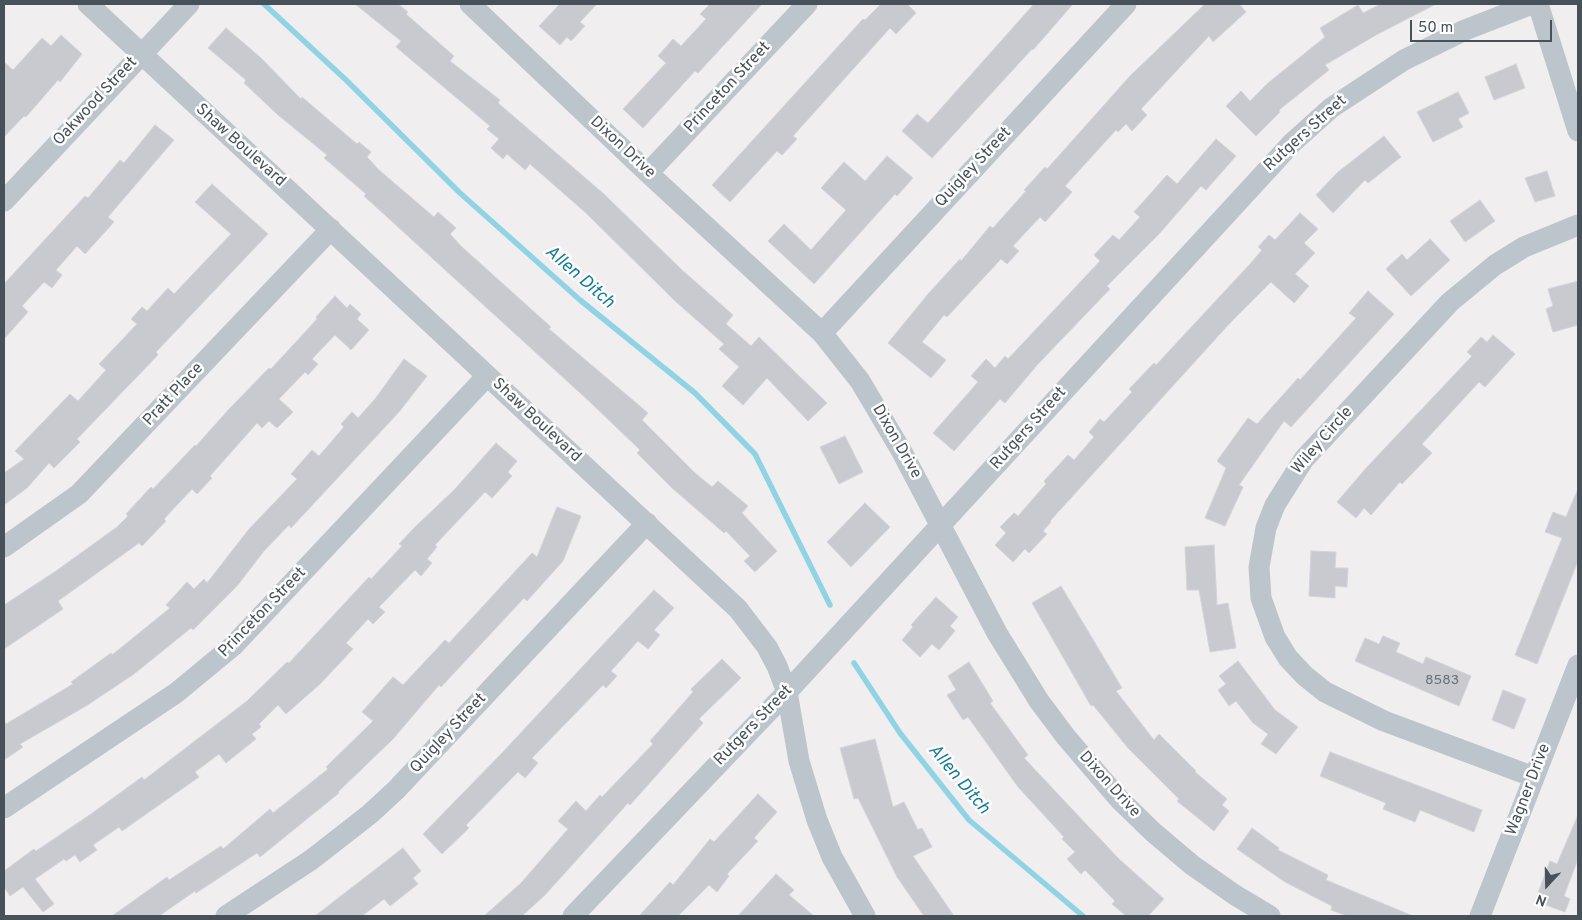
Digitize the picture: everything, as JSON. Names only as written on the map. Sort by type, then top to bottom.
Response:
[{"type":"street","name":"Shaw Boulevard","points":[[88,4],[738,609],[767,647],[778,666],[787,692],[799,761],[817,820],[832,857],[865,916]]},
{"type":"street","name":"Oakwood Street","points":[[4,201],[189,4]]},
{"type":"street","name":"Princeton Street","points":[[648,173],[807,4]]},
{"type":"street","name":"Quigley Street","points":[[822,333],[1126,4]]},
{"type":"street","name":"Rutgers Street","points":[[573,916],[787,692],[1242,195],[1292,143],[1331,108],[1404,60],[1466,30],[1532,4]]},
{"type":"street","points":[[1538,4],[1578,131]]},
{"type":"street","name":"Dixon Drive","points":[[479,7],[648,173],[822,333],[860,381],[902,452],[1021,673],[1039,701],[1093,770],[1154,832],[1192,865],[1235,895],[1270,916]]},
{"type":"street","name":"Wiley Circle","points":[[1534,777],[1384,721],[1347,705],[1324,692],[1288,658],[1275,637],[1261,598],[1258,566],[1266,528],[1276,505],[1304,459],[1437,317],[1469,285],[1495,265],[1524,248],[1578,225]]},
{"type":"street","name":"Pratt Place","points":[[4,547],[59,509],[85,488],[331,229]]},
{"type":"street","name":"Princeton Street","points":[[4,808],[176,693],[233,646],[487,376]]},
{"type":"street","name":"Quigley Street","points":[[226,916],[311,860],[370,814],[396,790],[647,523]]},
{"type":"street","name":"Wagner Drive","points":[[1480,916],[1578,665]]},
{"type":"building","points":[[355,4],[398,4],[408,12],[406,14],[454,56],[450,61],[500,100],[498,103],[604,194],[682,270],[733,315],[726,324],[751,346],[759,337],[827,403],[808,421],[767,378],[743,405],[722,386],[739,367],[719,349],[724,344],[675,301],[586,213],[530,164],[525,170],[507,154],[503,159],[491,148],[499,139],[487,129],[490,126],[396,47],[401,41]]},
{"type":"building","points":[[560,4],[597,4],[580,22],[585,26],[571,41],[567,37],[560,45],[539,26]]},
{"type":"building","points":[[710,4],[762,4],[698,73],[695,71],[643,128],[623,109],[666,63],[658,56],[673,39],[681,46],[706,19],[700,14]]},
{"type":"building","points":[[881,4],[907,4],[916,13],[896,34],[890,28],[793,136],[797,139],[782,155],[777,151],[730,202],[712,185],[863,19],[865,20]]},
{"type":"building","points":[[1034,4],[1073,4],[1033,50],[932,158],[902,131],[917,114],[928,123]]},
{"type":"building","points":[[1205,4],[1239,4],[1246,12],[1213,42],[1209,36],[1141,109],[1147,115],[1132,131],[1126,124],[1118,132],[1116,130],[1065,186],[1072,192],[1045,222],[1040,217],[1013,246],[1019,251],[1007,264],[1001,259],[947,317],[944,315],[922,342],[946,360],[931,378],[888,343],[928,294],[960,259],[961,261],[990,226],[993,228],[1026,191],[1024,190],[1045,167],[1047,169],[1130,76]]},
{"type":"building","points":[[1381,4],[1436,4],[1376,35],[1325,65],[1329,70],[1279,110],[1280,112],[1256,136],[1226,106],[1241,91],[1250,101],[1268,83],[1325,37],[1320,28],[1358,5],[1363,13]]},
{"type":"building","points":[[226,28],[260,57],[301,99],[302,97],[357,144],[359,142],[371,152],[367,157],[379,170],[434,217],[438,212],[456,228],[450,234],[462,247],[551,327],[549,329],[648,413],[642,420],[694,472],[712,487],[718,481],[748,506],[742,513],[777,551],[755,572],[744,561],[750,556],[726,531],[724,533],[672,488],[637,453],[640,450],[590,402],[364,196],[366,194],[324,158],[327,155],[278,115],[244,83],[246,80],[208,48]]},
{"type":"building","points":[[61,35],[82,54],[60,82],[58,80],[26,117],[24,116],[4,137],[4,62],[13,70],[42,38],[51,46]]},
{"type":"building","points":[[1516,64],[1525,88],[1494,100],[1485,77]]},
{"type":"building","points":[[1458,92],[1469,113],[1458,119],[1463,127],[1433,142],[1417,112]]},
{"type":"building","points":[[155,125],[174,140],[108,217],[114,222],[85,254],[77,246],[56,270],[62,275],[52,288],[44,282],[22,306],[28,312],[4,339],[4,284],[85,196],[88,198],[120,160],[124,163]]},
{"type":"building","points":[[1384,136],[1401,157],[1368,183],[1365,180],[1333,213],[1316,195],[1338,172]]},
{"type":"building","points":[[1216,139],[1236,156],[1206,190],[1201,186],[1159,234],[1107,286],[1110,289],[1038,364],[1005,403],[1000,399],[954,451],[933,433],[978,382],[971,376],[986,359],[995,368],[1005,356],[1008,359],[1100,261],[1094,255],[1113,235],[1119,240],[1140,217],[1134,212],[1167,175],[1177,184]]},
{"type":"building","points":[[887,156],[913,178],[897,196],[895,194],[814,284],[768,241],[784,224],[811,250],[846,210],[821,188],[844,162],[865,181]]},
{"type":"building","points":[[1547,171],[1555,196],[1535,202],[1525,178]]},
{"type":"building","points":[[212,184],[268,234],[156,352],[158,355],[77,439],[80,442],[54,468],[49,463],[27,488],[4,505],[4,473],[24,459],[15,451],[70,394],[78,401],[106,370],[99,364],[137,324],[131,319],[142,307],[147,311],[168,288],[174,294],[231,234],[195,202]]},
{"type":"building","points":[[1480,200],[1495,221],[1465,242],[1450,221]]},
{"type":"building","points":[[1300,213],[1318,229],[1304,243],[1315,253],[1295,274],[1309,286],[1294,303],[1271,282],[1230,323],[1050,521],[1043,531],[1047,534],[1029,553],[1025,549],[1013,562],[995,545],[1006,533],[1000,527],[1014,513],[1018,516],[1046,484],[1044,481],[1068,455],[1074,460],[1094,437],[1089,432],[1100,419],[1104,422],[1132,392],[1129,389],[1154,363],[1156,365],[1250,264],[1262,250],[1258,247],[1269,235],[1275,240]]},
{"type":"building","points":[[1430,239],[1450,260],[1411,296],[1386,269],[1402,254],[1407,260]]},
{"type":"building","points":[[1578,281],[1578,325],[1553,332],[1546,309],[1553,306],[1548,289]]},
{"type":"building","points":[[1368,291],[1394,314],[1291,427],[1284,421],[1239,485],[1243,487],[1225,526],[1205,518],[1226,468],[1217,461],[1248,418],[1257,424],[1356,318],[1349,313]]},
{"type":"building","points":[[335,296],[347,308],[350,304],[361,314],[357,319],[369,330],[351,350],[335,335],[312,359],[318,364],[308,375],[305,372],[279,399],[293,412],[277,428],[269,421],[262,428],[257,423],[210,476],[212,478],[197,494],[192,489],[164,519],[166,521],[142,546],[139,543],[58,601],[63,609],[4,649],[4,605],[56,571],[117,527],[128,516],[126,514],[151,487],[153,489],[269,368],[271,369],[317,319],[316,317]]},
{"type":"building","points":[[1493,335],[1515,354],[1485,387],[1479,382],[1422,444],[1432,453],[1402,484],[1400,482],[1371,515],[1364,508],[1356,518],[1337,502],[1367,467],[1472,356],[1467,352],[1481,337],[1487,342]]},
{"type":"building","points":[[404,359],[427,376],[399,412],[291,528],[289,525],[264,551],[237,586],[193,630],[191,628],[134,674],[86,706],[20,744],[23,747],[4,760],[4,720],[6,724],[73,684],[71,682],[111,653],[112,655],[170,608],[166,605],[187,582],[194,589],[204,579],[207,583],[249,529],[297,479],[291,474],[312,450],[319,456],[344,427],[341,424],[352,412],[358,418],[375,399]]},
{"type":"building","points":[[845,436],[863,472],[839,484],[820,447]]},
{"type":"building","points":[[496,443],[517,461],[508,472],[512,476],[492,498],[485,492],[435,545],[437,547],[427,559],[432,563],[421,576],[415,570],[379,607],[385,612],[373,624],[368,619],[346,643],[353,649],[320,684],[286,714],[278,705],[259,724],[261,727],[252,734],[256,739],[226,763],[219,754],[195,772],[199,777],[122,831],[119,827],[93,845],[97,850],[80,862],[75,855],[66,861],[64,859],[35,879],[54,904],[43,912],[23,887],[10,896],[4,887],[4,871],[34,849],[36,851],[91,814],[142,777],[144,780],[247,701],[287,662],[289,663],[369,577],[371,579],[402,546],[399,544],[454,490]]},
{"type":"building","points":[[1578,489],[1578,561],[1537,664],[1515,655],[1562,538],[1545,532],[1553,512],[1566,517]]},
{"type":"building","points":[[865,503],[890,527],[851,567],[827,542]]},
{"type":"building","points":[[557,507],[581,516],[563,561],[527,601],[524,598],[441,687],[439,685],[393,739],[339,793],[260,857],[257,853],[196,893],[195,891],[159,916],[112,916],[167,877],[169,880],[221,846],[223,849],[270,809],[273,813],[328,769],[326,767],[373,721],[362,712],[393,677],[403,685],[445,640],[449,643],[532,553],[537,557]]},
{"type":"building","points":[[1214,545],[1217,605],[1228,603],[1236,648],[1210,652],[1199,590],[1187,590],[1185,547]]},
{"type":"building","points":[[1311,551],[1336,552],[1335,568],[1348,568],[1347,587],[1335,586],[1335,598],[1309,596]]},
{"type":"building","points":[[1061,586],[1122,688],[1116,691],[1154,740],[1159,734],[1195,772],[1227,799],[1222,805],[1229,811],[1214,831],[1177,801],[1179,799],[1128,748],[1093,705],[1091,706],[1032,603]]},
{"type":"building","points":[[654,590],[674,608],[654,630],[660,635],[648,649],[638,641],[611,671],[617,676],[606,688],[603,685],[532,758],[538,763],[525,778],[518,772],[466,825],[469,828],[442,854],[423,834],[501,754]]},
{"type":"building","points":[[936,597],[958,617],[950,626],[955,631],[939,650],[932,644],[920,657],[902,640],[913,627],[911,625]]},
{"type":"building","points":[[1383,636],[1400,643],[1396,652],[1423,664],[1426,657],[1471,676],[1459,706],[1355,661],[1365,638],[1379,644]]},
{"type":"building","points":[[722,659],[741,678],[699,719],[703,723],[630,805],[628,803],[545,895],[522,916],[484,916],[521,883],[568,829],[558,821],[576,801],[586,811],[600,795],[602,797],[653,744],[650,741],[693,692],[691,689]]},
{"type":"building","points":[[1238,661],[1275,710],[1298,727],[1276,754],[1261,744],[1268,734],[1253,723],[1236,701],[1229,706],[1218,690],[1226,684],[1219,676]]},
{"type":"building","points":[[969,662],[993,701],[990,703],[1028,755],[1024,758],[1119,859],[1164,899],[1148,916],[1126,916],[1112,904],[1115,901],[1085,870],[1081,874],[1067,859],[1075,852],[1062,839],[1064,837],[1018,787],[968,717],[963,720],[947,695],[956,690],[948,676]]},
{"type":"building","points":[[1503,690],[1526,699],[1514,729],[1492,720]]},
{"type":"building","points":[[875,739],[893,807],[904,802],[918,830],[922,828],[932,847],[913,856],[954,916],[924,916],[897,877],[858,798],[854,799],[840,748]]},
{"type":"building","points":[[1330,752],[1482,810],[1474,832],[1420,810],[1415,822],[1383,809],[1386,803],[1320,776]]},
{"type":"building","points":[[758,794],[777,812],[754,838],[758,841],[727,874],[729,876],[717,892],[709,885],[678,916],[639,916],[670,882],[673,885],[710,839],[714,842]]},
{"type":"building","points":[[1578,815],[1578,859],[1564,896],[1570,899],[1565,912],[1535,901],[1550,861],[1557,864]]},
{"type":"building","points":[[1252,828],[1279,848],[1278,850],[1328,875],[1326,880],[1413,916],[1347,916],[1331,910],[1332,906],[1285,882],[1237,849]]},
{"type":"building","points":[[403,848],[421,871],[413,878],[418,884],[390,906],[384,899],[362,916],[315,916]]},
{"type":"building","points":[[776,874],[794,890],[789,895],[814,916],[738,916]]},
{"type":"waterway","name":"Allen Ditch","points":[[264,4],[346,80],[460,193],[580,300],[695,393],[755,454],[830,605]]},
{"type":"waterway","name":"Allen Ditch","points":[[854,663],[900,733],[969,820],[1083,916]]}]
